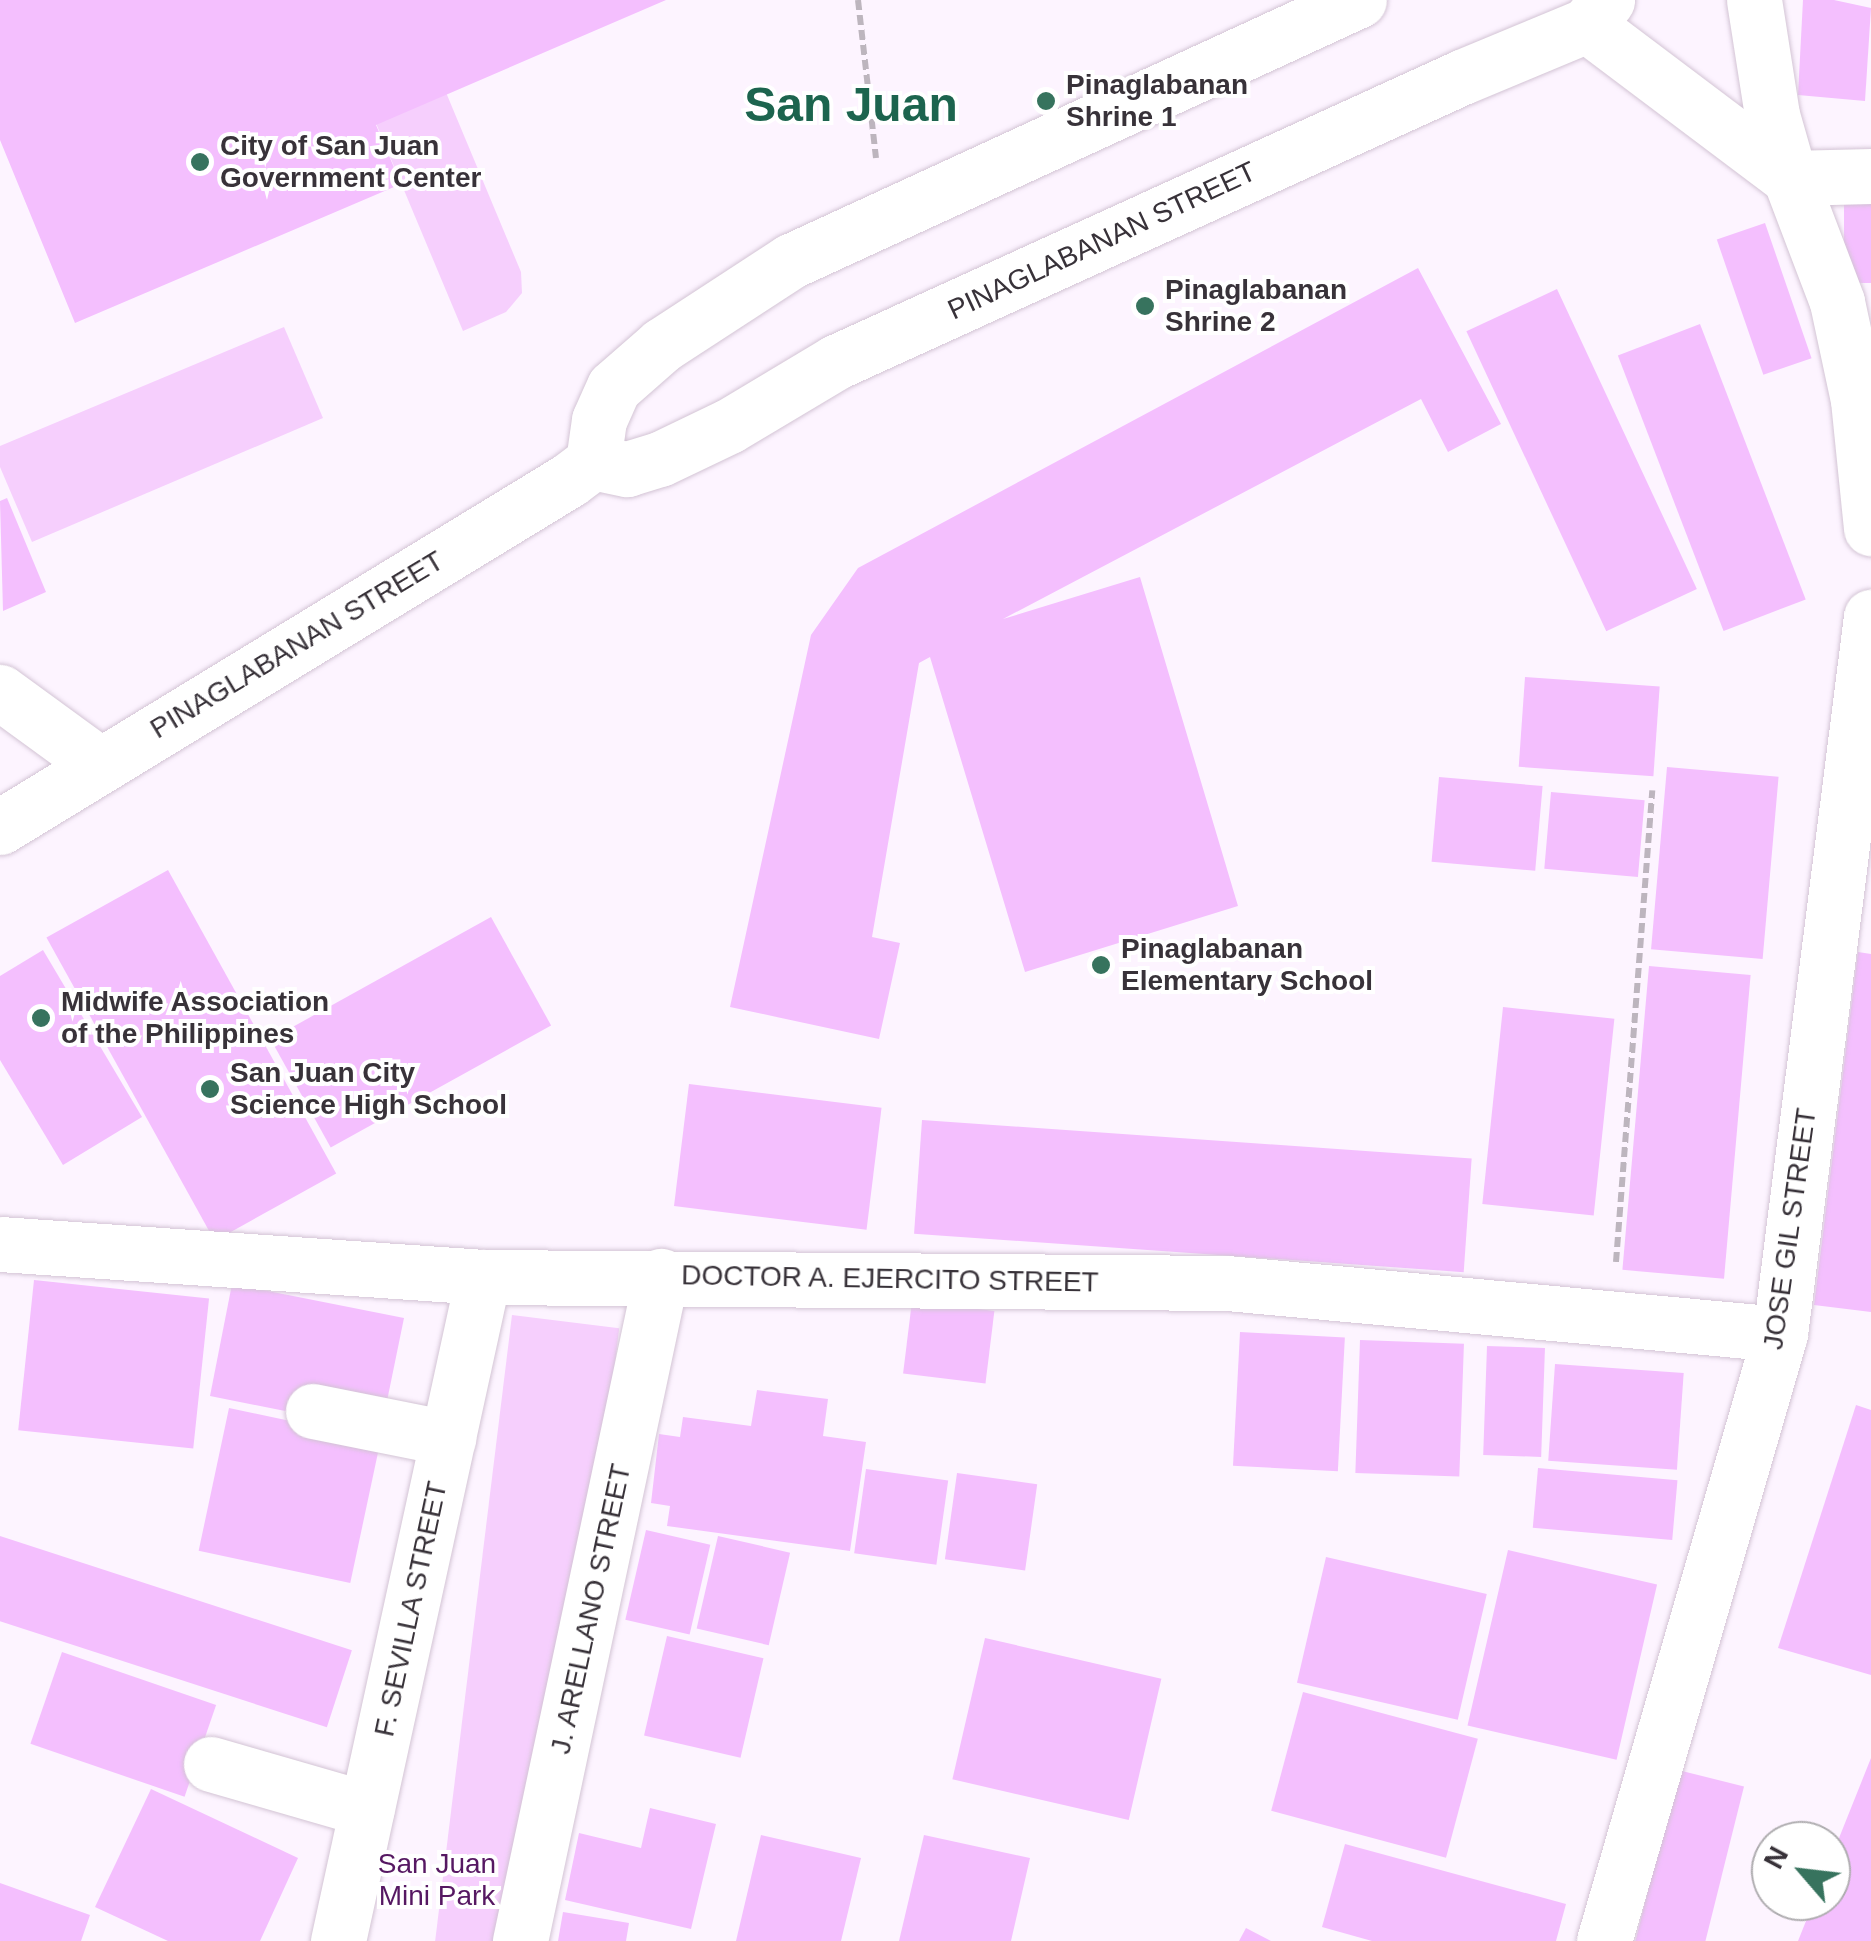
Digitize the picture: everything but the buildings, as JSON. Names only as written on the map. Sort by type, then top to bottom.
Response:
[{"type":"street","points":[[593,462],[599,420],[614,388],[662,345],[791,261],[1358,0]]},
{"type":"street","points":[[1754,0],[1772,115],[1790,178],[1837,302],[1858,400],[1871,528]]},
{"type":"street","points":[[1597,12],[1624,57],[1790,178],[1871,176]]},
{"type":"street","name":"PINAGLABANAN STREET","points":[[0,827],[593,462],[627,469],[660,459],[729,426],[836,362],[1597,12]]},
{"type":"street","name":"JOSE GIL STREET","points":[[1604,1941],[1780,1334],[1871,617]]},
{"type":"street","points":[[0,692],[100,765]]},
{"type":"street","name":"DOCTOR A. EJERCITO STREET","points":[[0,1244],[483,1277],[1227,1282],[1780,1334]]},
{"type":"street","name":"J. ARELLANO STREET","points":[[520,1941],[661,1276]]},
{"type":"street","name":"F. SEVILLA STREET","points":[[338,1941],[483,1277]]},
{"type":"street","points":[[313,1411],[448,1438]]},
{"type":"street","points":[[211,1764],[367,1809]]},
{"type":"path","points":[[858,0],[883,218]]},
{"type":"path","points":[[1612,1318],[1652,790]]},
{"type":"green space","points":[[422,35],[521,272],[522,293],[506,312],[463,331],[352,66]]},
{"type":"green space","points":[[284,327],[323,418],[32,542],[0,467],[0,446]]},
{"type":"green space","name":"San Juan Mini Park","points":[[512,1315],[619,1328],[544,1941],[435,1941]]},
{"type":"place","name":"Pinaglabanan Shrine 1","points":[[1046,101]]},
{"type":"place","name":"City of San Juan Government Center","points":[[200,162]]},
{"type":"place","name":"Pinaglabanan Shrine 2","points":[[1145,306]]},
{"type":"place","name":"Pinaglabanan Elementary School","points":[[1101,965]]},
{"type":"place","name":"Midwife Association of the Philippines","points":[[41,1018]]},
{"type":"place","name":"San Juan City Science High School","points":[[210,1089]]},
{"type":"district","name":"San Juan","points":[[851,105]]}]
